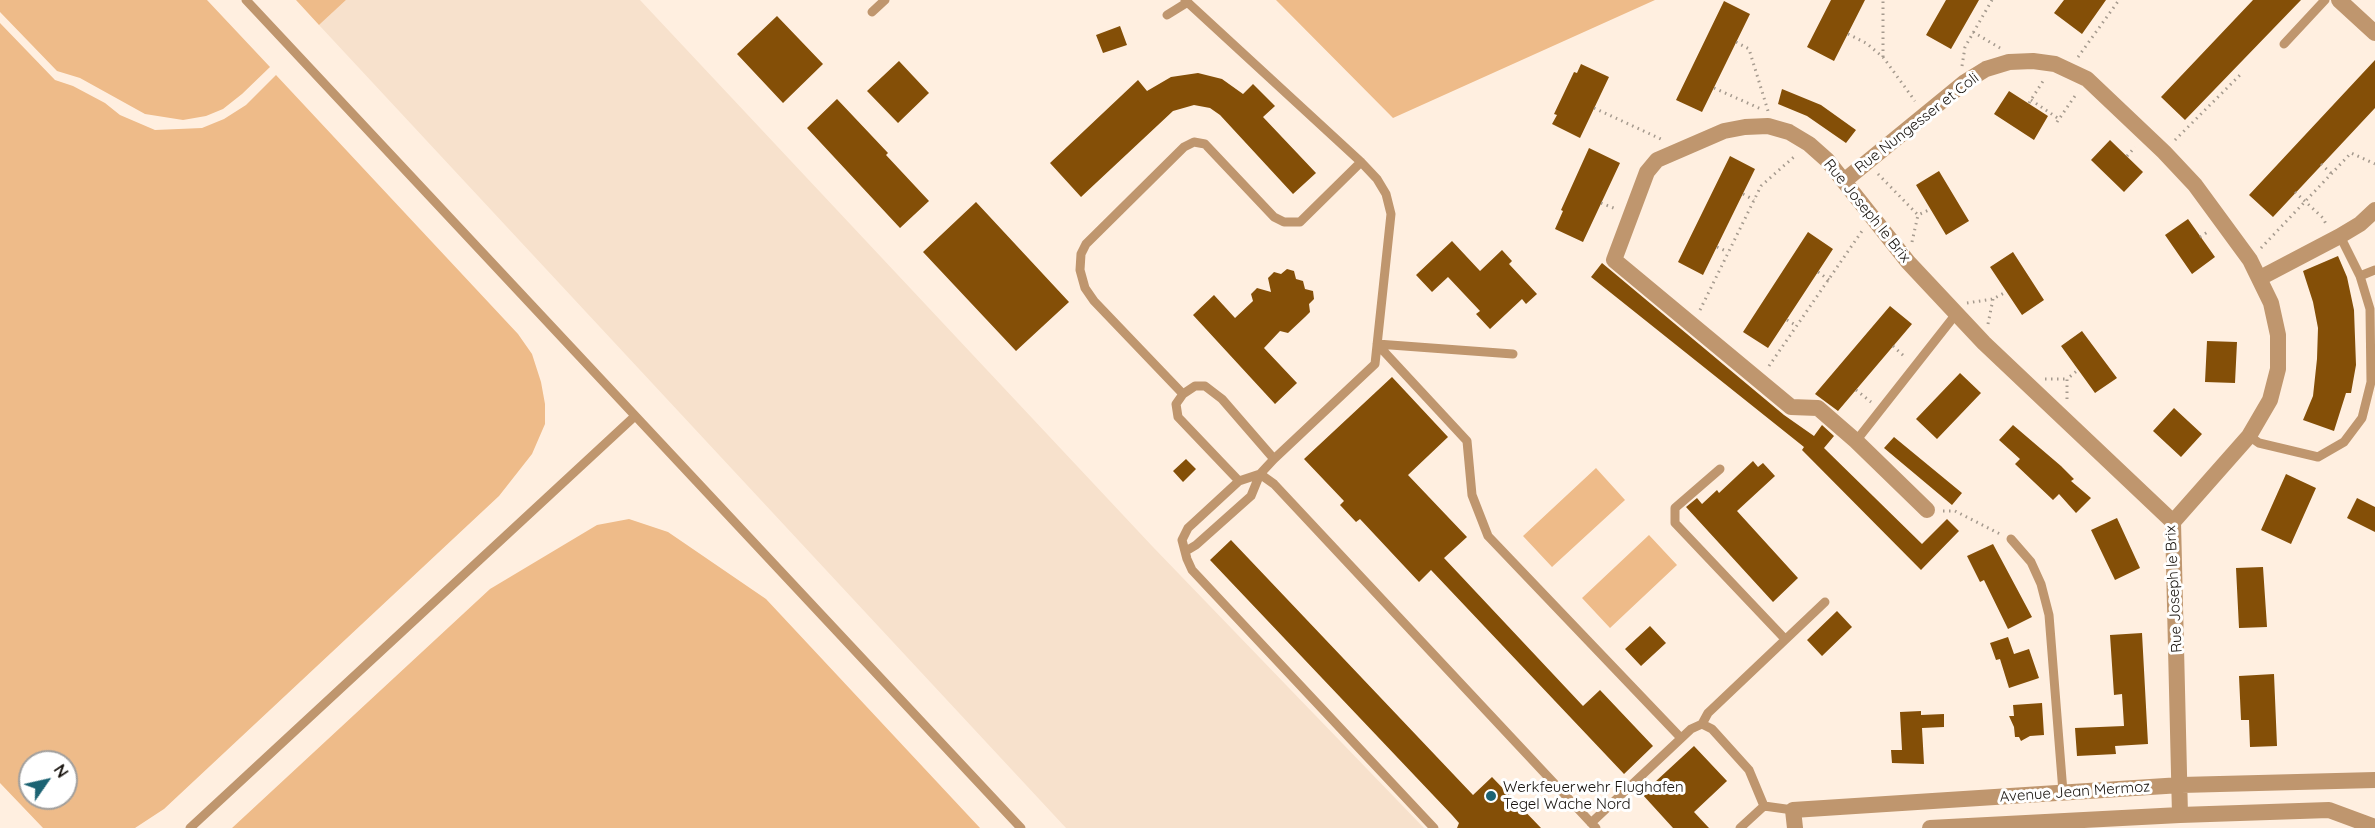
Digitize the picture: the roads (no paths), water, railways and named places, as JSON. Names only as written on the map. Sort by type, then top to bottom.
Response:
[{"type":"street","points":[[2338,0],[2375,33]]},
{"type":"street","name":"Rue Nungesser et Coli","points":[[1844,181],[1965,82],[1986,69],[2009,62],[2033,61],[2062,67],[2087,79],[2164,152],[2195,185],[2250,260],[2271,303],[2278,335],[2278,369],[2270,400],[2249,436],[2173,522]]},
{"type":"street","name":"Rue Joseph le Brix","points":[[1927,510],[1856,441],[1818,408],[1791,407],[1614,260],[1647,172],[1657,160],[1724,131],[1768,119],[1809,144],[1827,160],[1908,261],[1952,310],[2021,380],[2173,522],[2180,815]]},
{"type":"street","points":[[2260,278],[2361,224],[2375,210]]},
{"type":"street","name":"Avenue Jean Mermoz","points":[[1793,810],[2181,785],[2375,780]]},
{"type":"street","points":[[1793,810],[1795,828]]},
{"type":"street","name":"Avenue Jean Mermoz","points":[[1930,828],[2329,810],[2375,827]]},
{"type":"lane","points":[[246,0],[1021,828]]},
{"type":"lane","points":[[872,12],[885,0]]},
{"type":"lane","points":[[2284,44],[2325,0]]},
{"type":"lane","points":[[1167,15],[1186,1],[1361,162],[1377,179],[1386,194],[1391,214],[1375,364],[1274,459],[1260,474],[1251,496],[1196,545],[1186,551]]},
{"type":"lane","points":[[1183,394],[1094,301],[1085,288],[1080,270],[1081,254],[1086,244],[1184,147],[1194,141],[1205,144],[1274,218],[1284,222],[1300,222],[1361,162]]},
{"type":"lane","points":[[2249,436],[2259,443],[2318,457],[2344,442],[2362,418],[2371,382],[2370,309],[2360,276],[2337,238]]},
{"type":"lane","points":[[2360,276],[2375,270]]},
{"type":"lane","points":[[1856,441],[1952,310]]},
{"type":"lane","points":[[1377,344],[1513,354]]},
{"type":"lane","points":[[1377,344],[1467,441],[1472,495],[1488,536],[1681,738]]},
{"type":"lane","points":[[1239,481],[1178,417],[1176,404],[1183,394],[1195,386],[1205,386],[1222,399],[1274,459]]},
{"type":"lane","points":[[190,828],[635,416]]},
{"type":"lane","points":[[1720,469],[1675,508],[1675,523],[1785,639]]},
{"type":"lane","points":[[1260,474],[1239,481],[1188,528],[1182,540],[1192,570],[1434,828]]},
{"type":"lane","points":[[1260,474],[1274,484],[1593,825],[1681,738],[1696,725],[1702,724],[1712,729],[1749,770],[1764,806]]},
{"type":"lane","points":[[2011,539],[2031,562],[2041,584],[2049,615],[2063,792]]},
{"type":"lane","points":[[1702,724],[1708,713],[1825,602]]},
{"type":"lane","points":[[1764,806],[1793,810]]},
{"type":"lane","points":[[1740,828],[1764,806]]},
{"type":"place","name":"Werkfeuerwehr Flughafen Tegel Wache Nord","points":[[1491,796]]}]
